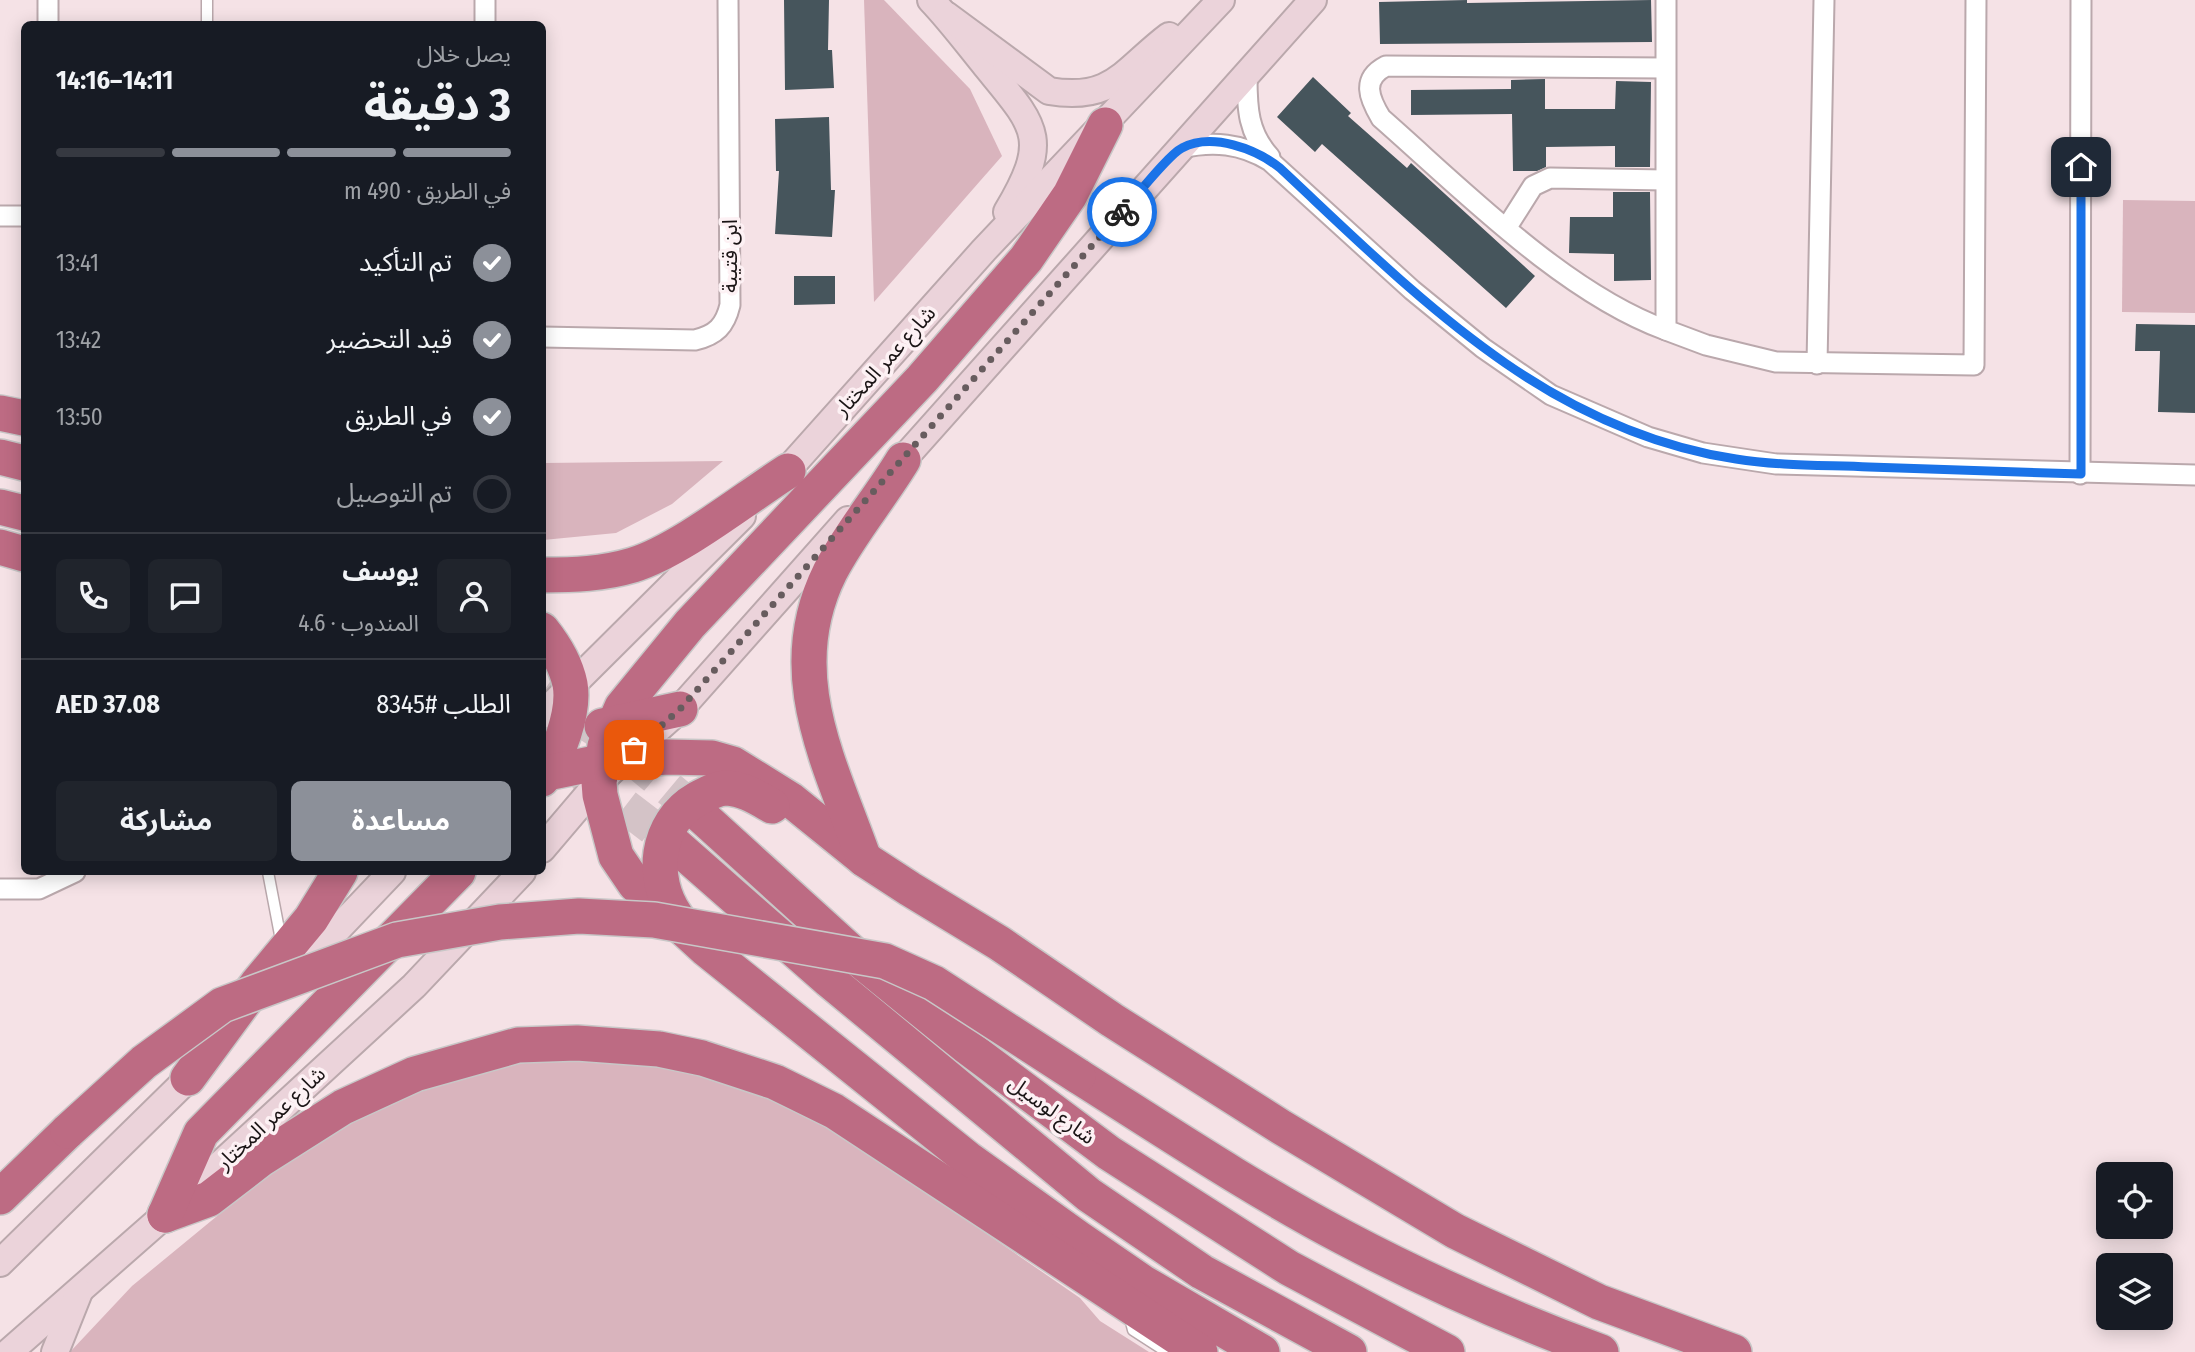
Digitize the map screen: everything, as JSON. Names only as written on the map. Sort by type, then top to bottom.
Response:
[{"type":"highway","points":[[1105,125],[1070,195],[1026,259],[922,380],[690,624],[622,707],[614,724],[603,815],[616,856],[635,884],[768,1001],[1012,1191],[1142,1282],[1262,1352]]},
{"type":"highway","points":[[0,414],[21,418]]},
{"type":"highway","points":[[0,457],[21,462]]},
{"type":"highway","points":[[864,859],[822,751],[812,705],[809,652],[821,591],[831,570],[903,460]]},
{"type":"highway","points":[[546,575],[585,575],[635,564],[680,542],[788,471]]},
{"type":"highway","points":[[0,507],[21,512]]},
{"type":"highway","points":[[0,547],[21,553]]},
{"type":"highway","points":[[546,635],[555,648],[570,685],[550,727],[546,759]]},
{"type":"highway","points":[[550,727],[614,724],[680,709]]},
{"type":"highway","points":[[546,775],[712,758],[733,764],[791,800],[864,859],[999,943],[1112,1020],[1280,1127],[1455,1231],[1599,1302],[1734,1352]]},
{"type":"highway","points":[[690,935],[665,900],[659,856],[668,827],[683,807],[708,793],[726,788],[748,793],[829,832]]},
{"type":"highway","name":"شارع لوسيل","points":[[697,812],[871,968],[965,1046],[1109,1153],[1289,1268],[1447,1352]]},
{"type":"highway","name":"شارع لوسيل","points":[[674,844],[829,980],[1090,1195],[1202,1272],[1349,1352]]},
{"type":"highway","points":[[188,1078],[311,919],[338,875]]},
{"type":"highway","points":[[165,1215],[201,1133],[455,875]]},
{"type":"highway","points":[[0,1197],[144,1062],[222,1005],[397,940],[500,922],[579,916],[654,920],[885,961],[934,983],[1079,1076],[1342,1237],[1449,1290],[1538,1329],[1601,1352]]},
{"type":"highway","points":[[165,1215],[209,1199],[261,1159],[343,1107],[446,1063],[518,1045],[577,1043],[659,1049],[702,1058],[775,1082],[834,1111],[1200,1352]]},
{"type":"main road","points":[[939,8],[1049,91],[1092,93],[1111,86],[1219,0]]},
{"type":"main road","name":"شارع عمر المختار","points":[[570,685],[788,471],[984,250],[1105,125],[1219,0]]},
{"type":"main road","points":[[546,844],[607,768],[680,709],[1074,264],[1247,77],[1313,0]]},
{"type":"main road","points":[[939,8],[1024,110],[1033,136],[1032,159],[1025,182],[984,250]]},
{"type":"main road","points":[[0,1263],[285,984],[389,875]]},
{"type":"main road","name":"شارع عمر المختار","points":[[9,1352],[83,1284],[165,1215],[414,986],[519,875]]},
{"type":"main road","points":[[55,1352],[83,1284]]},
{"type":"street","points":[[48,0],[48,21]]},
{"type":"street","points":[[485,0],[485,21]]},
{"type":"street","name":"ابن قتيبة","points":[[546,337],[695,340],[710,336],[727,317],[730,305],[728,0]]},
{"type":"street","points":[[1666,0],[1666,330]]},
{"type":"street","points":[[1817,364],[1824,0]]},
{"type":"street","points":[[1665,68],[1386,66],[1374,72],[1369,82],[1369,98],[1381,118],[1507,227],[1590,291],[1642,321],[1706,345],[1776,362],[1974,365],[1976,0]]},
{"type":"street","points":[[2081,0],[2081,474]]},
{"type":"street","points":[[1247,77],[1248,120],[1257,143],[1280,168],[1412,290],[1483,348],[1551,395],[1602,419],[1703,453],[1776,464],[2195,475]]},
{"type":"street","points":[[1181,148],[1203,143],[1238,146],[1260,155],[1280,168]]},
{"type":"street","points":[[1507,227],[1533,186],[1550,178],[1665,180]]},
{"type":"street","points":[[0,216],[21,216]]},
{"type":"street","points":[[0,889],[62,875]]},
{"type":"lane","points":[[207,0],[207,21]]},
{"type":"lane","points":[[269,875],[283,953]]},
{"type":"lane","points":[[1127,1304],[1133,1330],[1167,1352]]},
{"type":"shaded area","points":[[864,0],[884,0],[970,89],[1002,156],[874,302]]},
{"type":"shaded area","points":[[2123,200],[2195,201],[2195,313],[2122,312]]},
{"type":"shaded area","points":[[723,461],[672,504],[616,533],[546,540],[546,463]]},
{"type":"shaded area","points":[[572,1059],[620,1060],[695,1071],[813,1114],[1080,1298],[1100,1321],[1149,1352],[70,1352],[132,1286],[289,1157],[391,1097],[514,1064]]},
{"type":"building","points":[[784,0],[829,0],[828,50],[832,50],[834,88],[785,90]]},
{"type":"building","points":[[1467,0],[1467,3],[1651,0],[1652,42],[1380,44],[1379,2]]},
{"type":"building","points":[[1313,77],[1351,113],[1348,116],[1407,168],[1411,163],[1535,276],[1506,308],[1322,144],[1315,152],[1277,117]]},
{"type":"building","points":[[1545,79],[1545,109],[1615,109],[1616,81],[1651,82],[1650,167],[1615,167],[1615,146],[1546,147],[1546,167],[1537,171],[1513,171],[1512,114],[1411,115],[1411,90],[1511,89],[1511,80]]},
{"type":"building","points":[[829,117],[831,190],[835,190],[832,237],[775,234],[779,171],[776,171],[775,119]]},
{"type":"building","points":[[1613,192],[1650,192],[1651,280],[1614,281],[1614,254],[1569,253],[1570,217],[1613,217]]},
{"type":"building","points":[[794,276],[835,276],[835,304],[794,305]]},
{"type":"building","points":[[2136,324],[2195,325],[2195,413],[2158,412],[2160,351],[2135,351]]},
{"type":"tunnel","points":[[546,697],[602,733],[697,812]]},
{"type":"tunnel","points":[[583,774],[674,844]]},
{"type":"way so far","points":[[634,750],[680,709],[1122,212]]},
{"type":"route","points":[[1122,212],[1181,148],[1203,143],[1238,146],[1260,155],[1280,168],[1412,290],[1483,348],[1551,395],[1648,437],[1703,453],[1776,464],[2081,474],[2081,167]]}]
